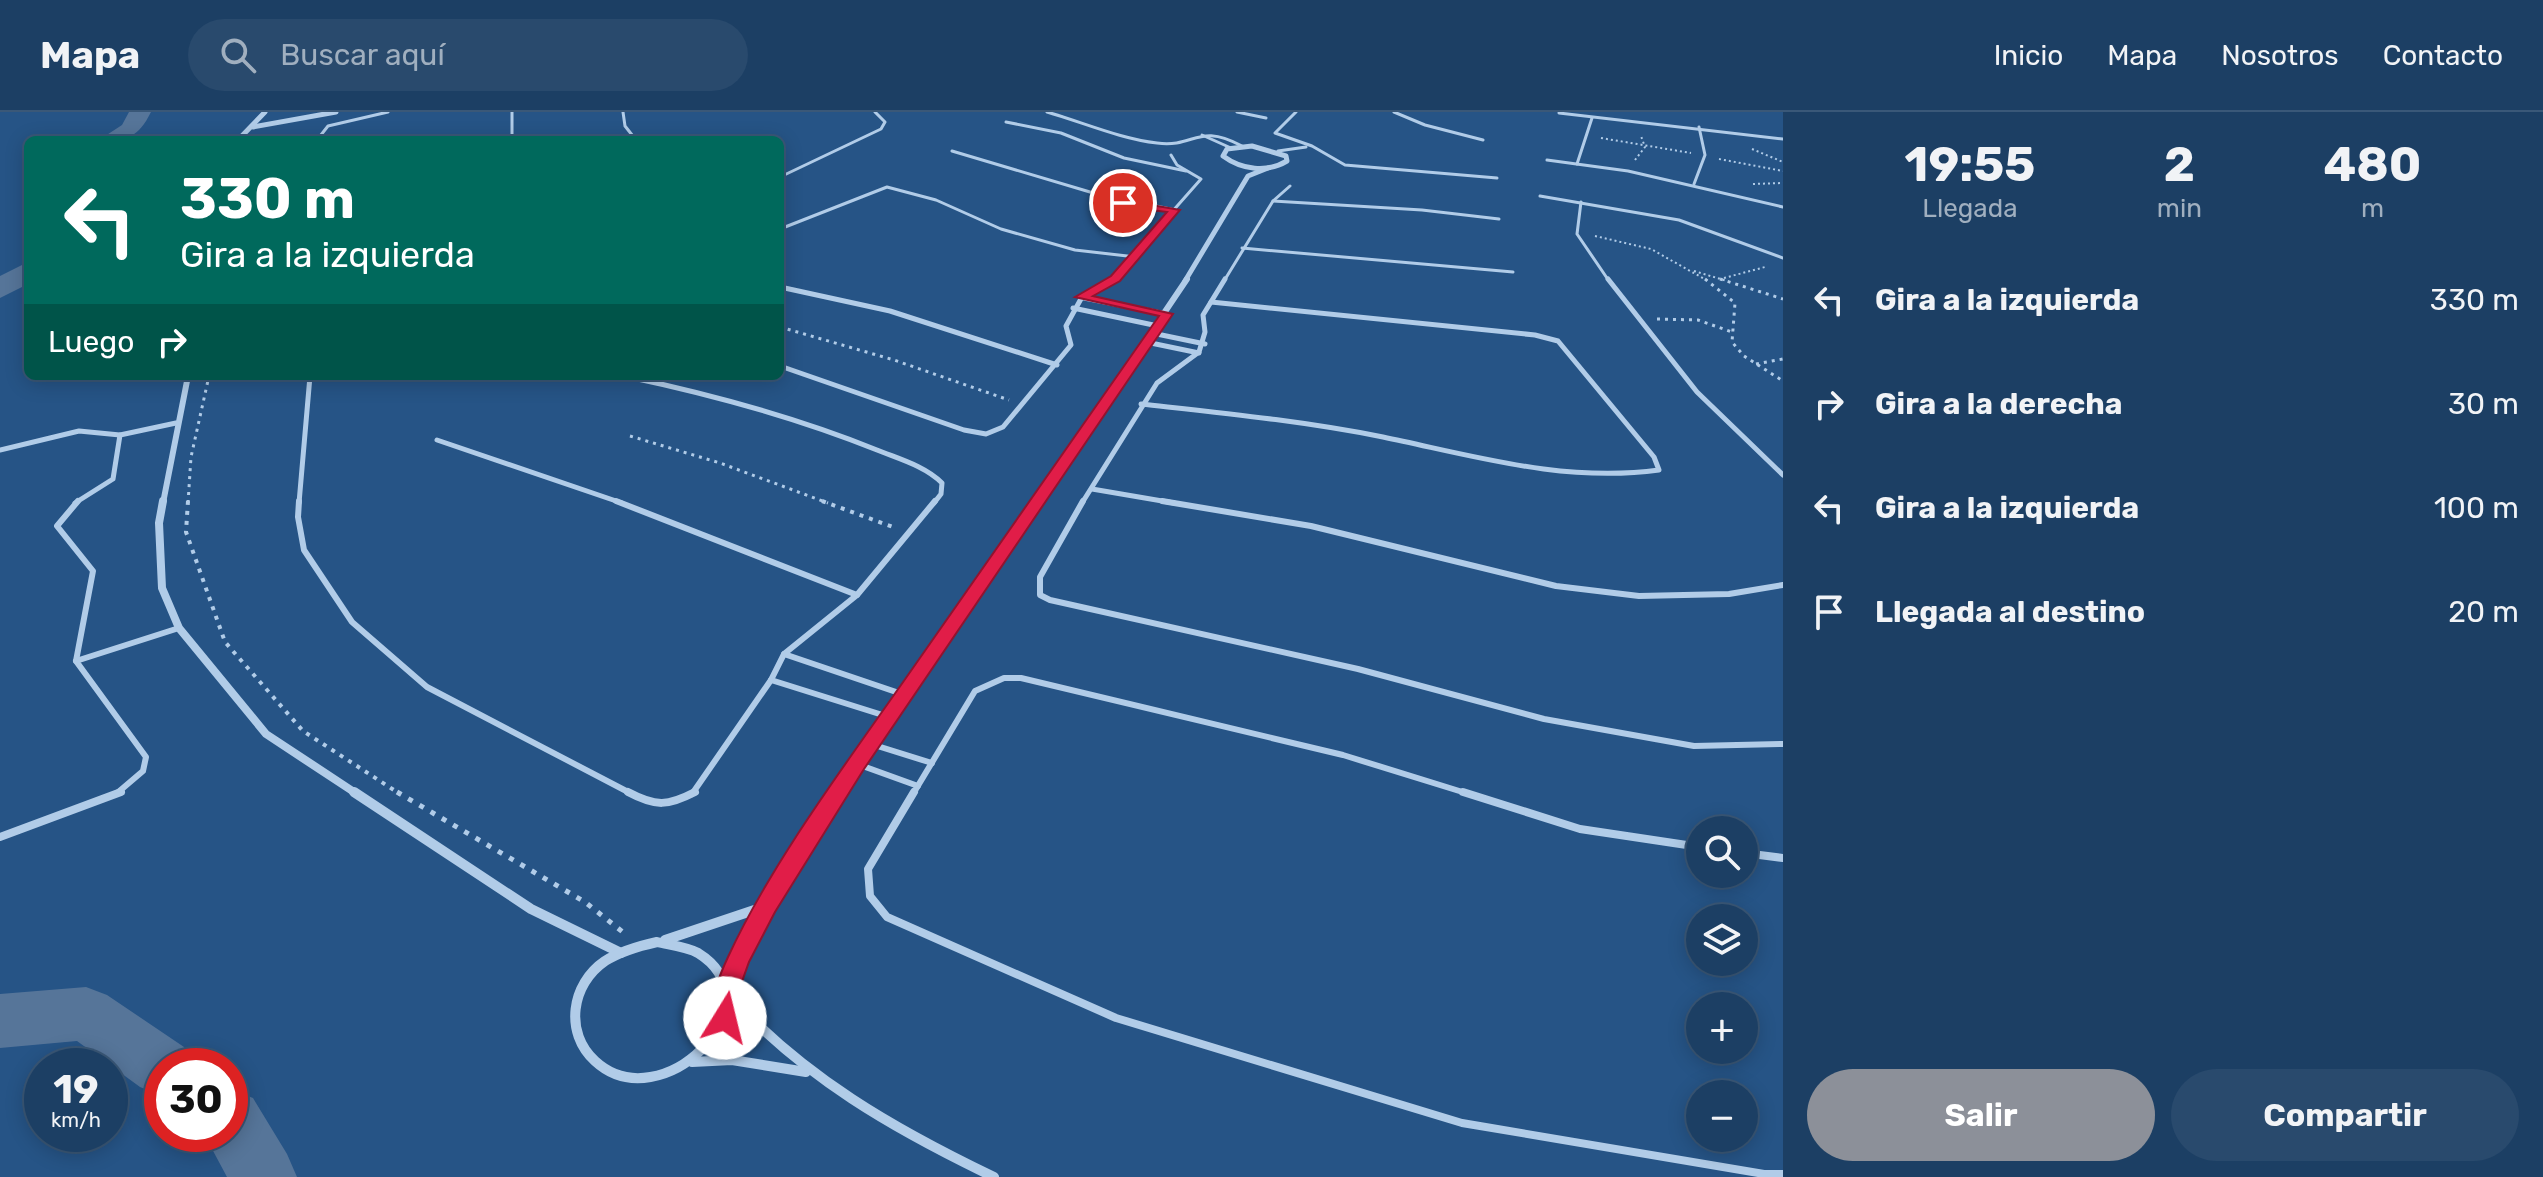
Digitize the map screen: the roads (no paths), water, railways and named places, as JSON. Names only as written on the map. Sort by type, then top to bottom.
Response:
[{"type":"street","points":[[243,136],[265,112]]},
{"type":"street","points":[[253,127],[336,112]]},
{"type":"street","points":[[767,906],[732,920],[640,946],[599,966],[580,990],[573,1018],[578,1045],[598,1067],[627,1078],[661,1076],[692,1062],[713,1042],[725,1018],[728,992],[738,960],[767,906],[857,764],[1166,314],[1248,176],[1287,161],[1278,151],[1242,146],[1231,148],[1223,156],[1248,176]]},
{"type":"street","points":[[1235,164],[1268,168]]},
{"type":"street","points":[[187,380],[176,423],[159,523],[162,588],[179,628],[266,734],[531,909],[621,953]]},
{"type":"street","points":[[657,942],[681,944],[703,953],[718,969],[728,992],[779,1049],[811,1074],[912,1138],[994,1177]]},
{"type":"street","points":[[692,1062],[732,1060],[772,1064],[811,1074]]},
{"type":"lane","points":[[320,136],[328,126],[388,112]]},
{"type":"lane","points":[[512,112],[512,136]]},
{"type":"lane","points":[[623,112],[625,126],[633,136]]},
{"type":"lane","points":[[784,175],[881,129],[885,122],[875,112]]},
{"type":"lane","points":[[1047,112],[1156,143],[1170,143],[1190,134],[1217,132],[1242,146]]},
{"type":"lane","points":[[1237,112],[1266,118]]},
{"type":"lane","points":[[1296,112],[1275,133],[1312,146],[1345,165],[1497,178]]},
{"type":"lane","points":[[1394,112],[1425,125],[1483,140]]},
{"type":"lane","points":[[1559,113],[1783,139]]},
{"type":"lane","points":[[1577,164],[1583,135],[1592,118]]},
{"type":"lane","points":[[1006,122],[1061,133],[1124,158],[1193,172]]},
{"type":"lane","points":[[1694,184],[1705,155],[1699,127]]},
{"type":"lane","points":[[1190,134],[1208,136],[1231,148]]},
{"type":"lane","points":[[1278,151],[1312,146]]},
{"type":"lane","points":[[952,151],[1123,203],[1175,210]]},
{"type":"lane","points":[[784,367],[986,434],[1003,427],[1071,345],[1066,326],[1073,308],[1082,297],[1115,279],[1201,179],[1177,165],[1171,155]]},
{"type":"lane","points":[[1547,160],[1694,184],[1783,207]]},
{"type":"lane","points":[[1290,186],[1273,201],[1203,315],[1207,336],[1199,353],[1162,376],[1141,404],[1040,577],[1040,595],[1050,600],[1358,669],[1544,719],[1694,746],[1783,744]]},
{"type":"lane","points":[[784,227],[887,187],[936,200],[1001,229],[1075,250],[1136,257]]},
{"type":"lane","points":[[1540,196],[1679,220],[1783,258]]},
{"type":"lane","points":[[1273,201],[1407,209],[1499,219]]},
{"type":"lane","points":[[1581,202],[1577,234],[1633,318],[1692,389],[1783,475]]},
{"type":"lane","points":[[1242,248],[1513,272]]},
{"type":"lane","points":[[784,288],[890,311],[1057,365]]},
{"type":"lane","points":[[1082,297],[1166,314]]},
{"type":"lane","points":[[1141,404],[1380,436],[1537,470],[1639,474],[1659,470],[1654,457],[1558,341],[1535,335],[1211,302]]},
{"type":"lane","points":[[1073,308],[1158,326]]},
{"type":"lane","points":[[1152,333],[1205,344]]},
{"type":"lane","points":[[1146,342],[1199,353]]},
{"type":"lane","points":[[310,380],[298,517],[304,550],[352,622],[427,687],[643,800],[671,805],[696,792],[771,680],[784,654],[857,595],[941,494],[942,483],[932,473],[811,423],[705,392],[644,380]]},
{"type":"lane","points":[[0,450],[79,431],[120,435],[176,423]]},
{"type":"lane","points":[[0,837],[122,792],[143,771],[146,757],[76,661],[93,571],[57,526],[75,503],[113,479],[120,435]]},
{"type":"lane","points":[[437,440],[568,481],[693,527],[857,595]]},
{"type":"lane","points":[[1092,489],[1311,526],[1556,586],[1639,596],[1729,594],[1783,585]]},
{"type":"lane","points":[[76,661],[179,628]]},
{"type":"lane","points":[[784,654],[905,695]]},
{"type":"lane","points":[[1686,845],[1580,829],[1343,755],[1021,678],[987,683],[975,691],[868,869],[870,896],[887,917],[1116,1018],[1462,1123],[1764,1174],[1783,1174]]},
{"type":"lane","points":[[771,680],[889,717]]},
{"type":"lane","points":[[871,744],[932,763]]},
{"type":"lane","points":[[857,764],[918,786]]},
{"type":"lane","points":[[1758,855],[1783,858]]},
{"type":"waterway","points":[[118,136],[131,129],[140,112]]},
{"type":"waterway","points":[[0,289],[24,274]]},
{"type":"waterway","points":[[0,1021],[86,1014],[144,1054]]},
{"type":"waterway","points":[[248,1150],[264,1177]]}]
